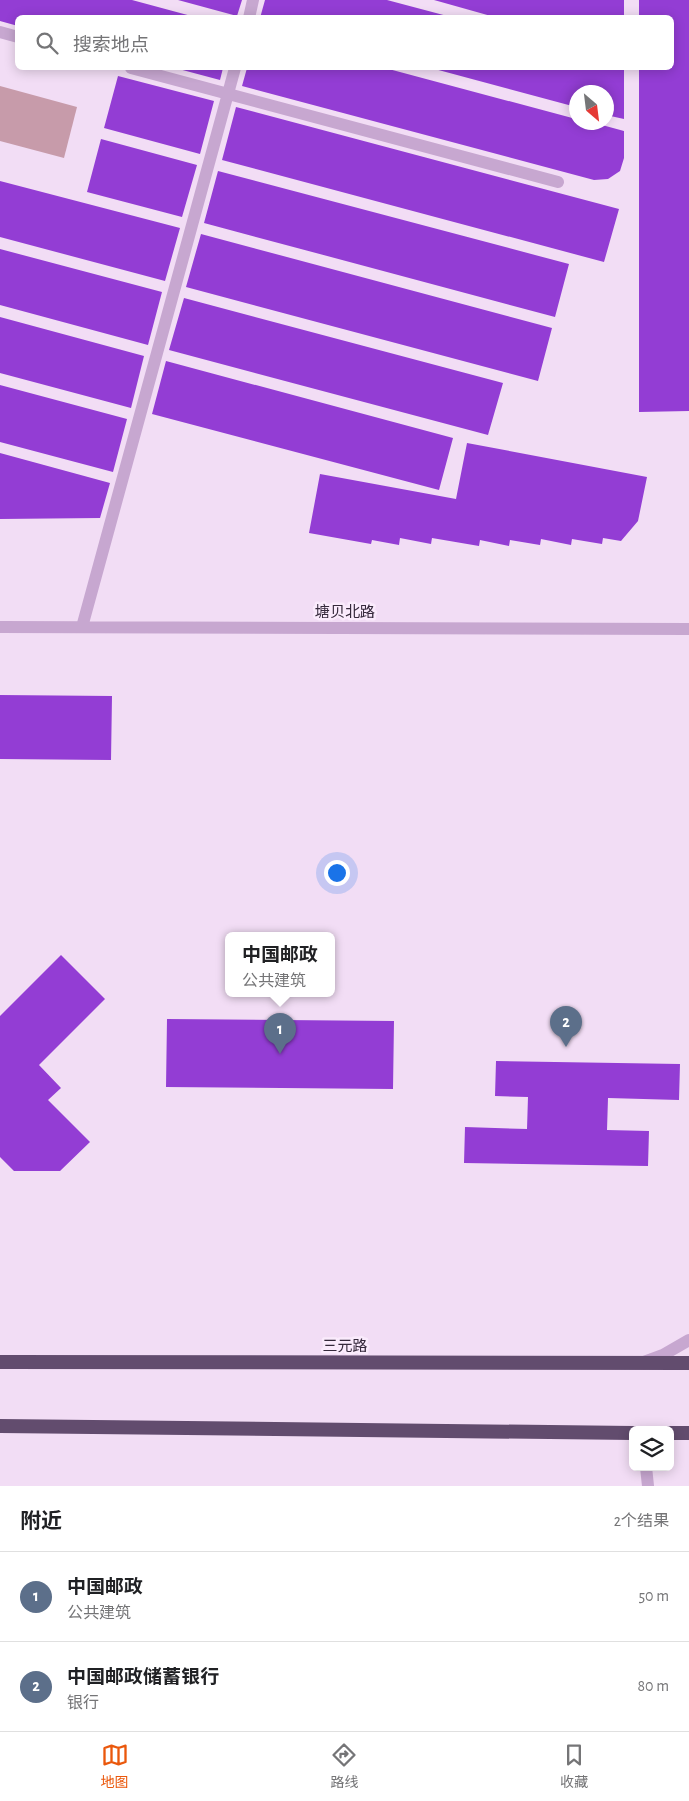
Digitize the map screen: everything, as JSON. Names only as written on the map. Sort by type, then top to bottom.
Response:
[{"type":"highway","name":"三元路","points":[[0,1362],[689,1363]]},
{"type":"highway","points":[[0,1426],[629,1433]]},
{"type":"highway","points":[[674,1433],[689,1434]]},
{"type":"street","points":[[250,15],[253,0]]},
{"type":"street","points":[[0,32],[15,36]]},
{"type":"street","points":[[139,70],[558,182]]},
{"type":"street","points":[[82,627],[234,70]]},
{"type":"street","name":"塘贝北路","points":[[0,627],[689,630]]},
{"type":"street","points":[[640,1363],[663,1355],[689,1340]]},
{"type":"street","points":[[646,1471],[648,1486]]},
{"type":"shaded area","points":[[0,86],[77,107],[64,158],[0,141]]},
{"type":"building","points":[[0,0],[132,0],[188,15],[15,15],[15,25],[0,21]]},
{"type":"building","points":[[178,0],[242,0],[237,15]]},
{"type":"building","points":[[265,0],[387,0],[443,15],[261,15]]},
{"type":"building","points":[[434,0],[624,0],[624,15],[487,15]]},
{"type":"building","points":[[639,0],[689,0],[689,411],[639,412],[639,70],[674,70],[674,15],[639,15]]},
{"type":"building","points":[[182,70],[222,70],[220,80]]},
{"type":"building","points":[[246,70],[392,70],[569,117],[569,130],[614,130],[614,128],[624,131],[624,158],[620,171],[608,179],[594,180],[242,86]]},
{"type":"building","points":[[438,70],[624,70],[624,119],[614,117],[614,85],[569,85],[569,105]]},
{"type":"building","points":[[118,76],[214,101],[200,154],[104,128]]},
{"type":"building","points":[[236,107],[619,209],[604,262],[222,160]]},
{"type":"building","points":[[101,139],[197,165],[182,217],[87,192]]},
{"type":"building","points":[[218,171],[569,264],[555,317],[204,223]]},
{"type":"building","points":[[0,181],[180,228],[165,281],[0,237]]},
{"type":"building","points":[[201,234],[552,328],[538,381],[186,287]]},
{"type":"building","points":[[0,249],[162,292],[148,345],[0,305]]},
{"type":"building","points":[[184,298],[503,383],[488,435],[169,350]]},
{"type":"building","points":[[0,317],[144,356],[131,408],[0,373]]},
{"type":"building","points":[[166,361],[453,438],[439,490],[152,414]]},
{"type":"building","points":[[0,385],[127,419],[113,472],[0,442]]},
{"type":"building","points":[[467,443],[647,477],[638,521],[621,541],[603,538],[602,544],[572,539],[571,545],[541,539],[540,545],[510,540],[509,546],[480,540],[479,546],[432,538],[431,544],[400,538],[399,545],[372,540],[371,544],[309,533],[320,474],[456,499]]},
{"type":"building","points":[[0,453],[110,483],[100,518],[0,519]]},
{"type":"building","points":[[0,695],[112,696],[111,760],[0,759]]},
{"type":"building","points":[[61,955],[105,999],[39,1065],[61,1088],[48,1100],[90,1142],[60,1171],[14,1171],[0,1157],[0,1016]]},
{"type":"building","points":[[167,1019],[394,1021],[393,1089],[166,1087]]},
{"type":"building","points":[[496,1061],[680,1064],[679,1100],[608,1098],[607,1130],[649,1131],[648,1166],[464,1163],[465,1127],[527,1129],[528,1097],[495,1096]]},
{"type":"place","name":"中国邮政储蓄银行","points":[[566,1047]]},
{"type":"place","name":"中国邮政","points":[[280,1054]]}]
